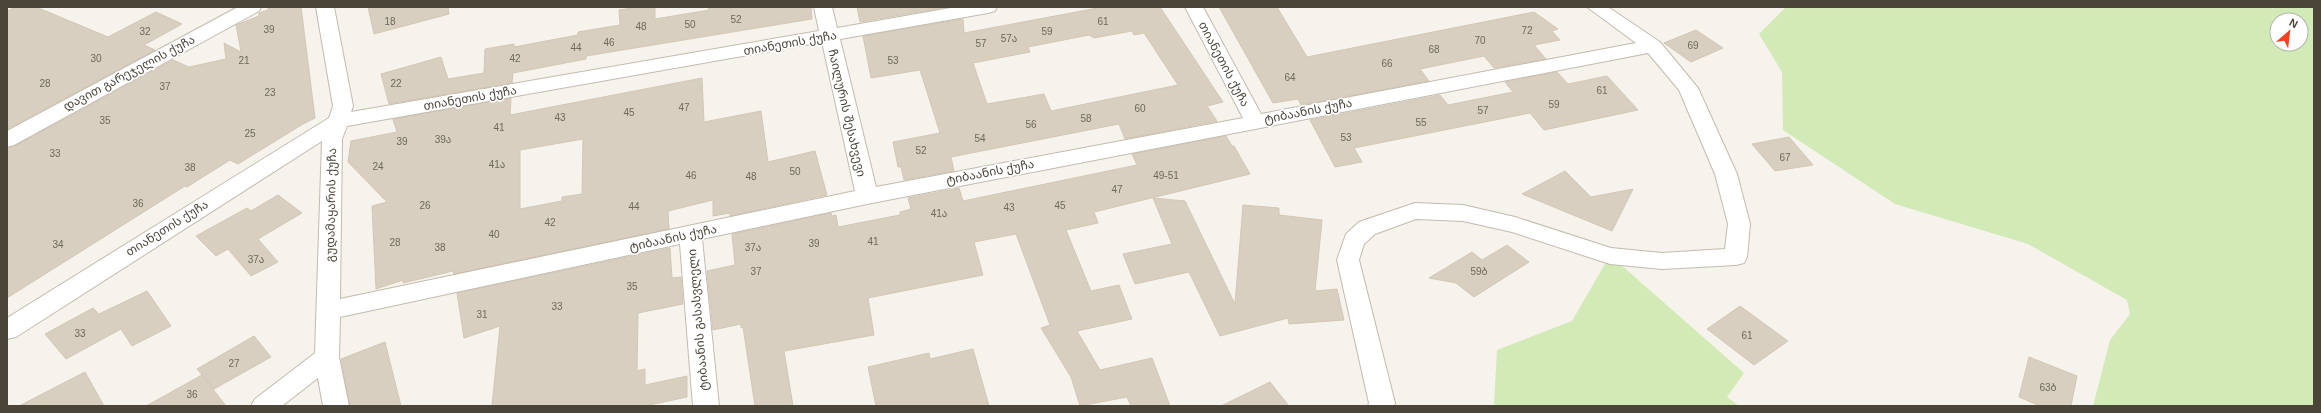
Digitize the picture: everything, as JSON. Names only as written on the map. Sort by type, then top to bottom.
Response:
[{"type":"street","name":"დავით გარეჯელის ქუჩა","points":[[7,140],[252,7]]},
{"type":"street","name":"გუდამაყარის ქუჩა","points":[[325,7],[343,106],[332,139],[327,357],[336,406]]},
{"type":"street","name":"ჩაილურის შესახვევი","points":[[823,7],[867,196]]},
{"type":"street","name":"თიანეთის ქუჩა","points":[[7,330],[339,121],[830,36],[988,7]]},
{"type":"street","name":"თიანეთის ქუჩა","points":[[1194,7],[1255,121]]},
{"type":"street","points":[[1381,406],[1382,403],[1348,260],[1354,240],[1368,228],[1415,211],[1463,213],[1515,225],[1610,256],[1662,261],[1736,257],[1739,224],[1726,174],[1688,88],[1653,46],[1596,7]]},
{"type":"street","name":"ტიბაანის ქუჩა","points":[[329,310],[867,196],[1653,46]]},
{"type":"street","name":"ტიბაანის გასასვლელი","points":[[690,234],[706,406]]},
{"type":"street","points":[[264,406],[327,357]]},
{"type":"green space","points":[[1786,7],[2314,7],[2314,406],[2093,406],[2110,340],[2130,314],[2127,300],[2028,244],[1895,204],[1783,130],[1782,72],[1759,34]]},
{"type":"green space","points":[[1606,262],[1620,264],[1744,373],[1727,397],[1739,406],[1496,406],[1494,403],[1497,350],[1572,321]]},
{"type":"building","points":[[16,7],[36,7],[108,37],[156,12],[182,24],[144,45],[155,50],[7,129],[7,11]]},
{"type":"building","points":[[268,7],[301,7],[315,118],[238,164],[230,160],[187,187],[185,186],[7,298],[7,148],[15,146],[173,60],[189,67],[226,59],[224,43],[241,52],[236,25],[259,16],[259,13],[268,10]]},
{"type":"building","points":[[368,7],[448,7],[449,14],[374,34]]},
{"type":"building","points":[[640,7],[655,7],[655,19],[709,10],[708,7],[811,7],[812,19],[586,56],[586,59],[513,73],[512,83],[389,104],[381,74],[441,57],[448,79],[484,73],[485,49],[514,44],[514,47],[578,35],[578,32],[620,25],[619,10]]},
{"type":"building","points":[[857,7],[947,7],[860,22]]},
{"type":"building","points":[[1103,7],[1160,7],[1223,102],[1207,106],[1217,121],[1125,139],[1119,124],[951,157],[954,171],[904,180],[901,167],[898,167],[893,142],[940,133],[920,70],[871,78],[863,36],[963,19],[964,33]],"holes":[[[1132,31],[1134,35],[1144,33],[1178,85],[1051,111],[1044,94],[987,104],[973,63],[1030,52],[1028,47],[1089,35],[1094,38]]]},
{"type":"building","points":[[1219,7],[1277,7],[1307,57],[1534,12],[1558,29],[1552,31],[1560,40],[1534,45],[1546,59],[1494,68],[1484,56],[1420,69],[1429,81],[1301,105],[1298,99],[1273,103]]},
{"type":"building","points":[[1696,30],[1723,48],[1691,62],[1664,43]]},
{"type":"building","points":[[1557,72],[1568,84],[1607,76],[1638,110],[1544,130],[1530,113],[1354,148],[1362,162],[1335,167],[1310,120],[1440,95],[1448,105],[1513,92],[1505,82]]},
{"type":"building","points":[[702,78],[704,122],[761,111],[768,162],[815,151],[827,195],[730,216],[730,213],[713,216],[713,200],[668,211],[669,229],[454,274],[453,271],[403,283],[403,280],[376,289],[372,206],[387,202],[348,162],[351,141],[397,132],[393,119],[511,98],[510,115]],"holes":[[[583,139],[582,194],[562,197],[562,201],[520,209],[520,150]]]},
{"type":"building","points":[[1226,136],[1232,146],[1234,146],[1250,174],[1094,212],[1098,223],[1066,230],[1091,291],[1119,285],[1132,319],[1077,331],[1100,370],[1152,358],[1170,406],[1131,406],[1127,397],[1080,406],[1071,377],[1041,328],[1050,325],[1016,234],[974,242],[983,275],[868,298],[874,335],[784,351],[793,406],[755,406],[743,327],[741,328],[741,324],[713,330],[707,271],[735,265],[732,234],[831,213],[832,216],[836,215],[838,227],[900,215],[900,212],[911,209],[908,198],[959,188],[963,201],[1137,165],[1132,154]]},
{"type":"building","points":[[1789,137],[1813,165],[1775,171],[1752,144]]},
{"type":"building","points":[[1565,171],[1591,197],[1633,189],[1612,231],[1522,194]]},
{"type":"building","points":[[278,195],[302,213],[258,239],[278,262],[251,276],[228,249],[216,256],[196,236],[247,208],[251,211]]},
{"type":"building","points":[[1153,198],[1185,201],[1235,304],[1243,205],[1279,208],[1279,215],[1322,220],[1315,291],[1337,289],[1344,320],[1289,324],[1288,318],[1220,336],[1189,272],[1135,284],[1123,254],[1172,244]]},
{"type":"building","points":[[1507,245],[1529,262],[1474,297],[1456,283],[1429,278],[1472,252],[1482,260]]},
{"type":"building","points":[[670,248],[672,278],[681,277],[683,304],[638,313],[637,371],[645,369],[645,385],[687,376],[687,397],[645,406],[492,406],[500,326],[464,338],[457,293]]},
{"type":"building","points":[[147,291],[171,326],[132,346],[121,329],[66,359],[45,334],[93,308],[99,314]]},
{"type":"building","points":[[1740,306],[1788,341],[1754,365],[1707,329]]},
{"type":"building","points":[[254,336],[271,357],[214,389],[197,369]]},
{"type":"building","points":[[385,342],[401,406],[350,406],[341,359]]},
{"type":"building","points":[[973,349],[989,406],[876,406],[868,367],[929,353],[930,359]]},
{"type":"building","points":[[2029,357],[2077,376],[2071,406],[2040,406],[2019,397]]},
{"type":"building","points":[[85,372],[104,406],[19,406]]},
{"type":"building","points":[[202,375],[226,406],[146,406]]},
{"type":"building","points":[[1270,382],[1289,406],[1221,406]]}]
